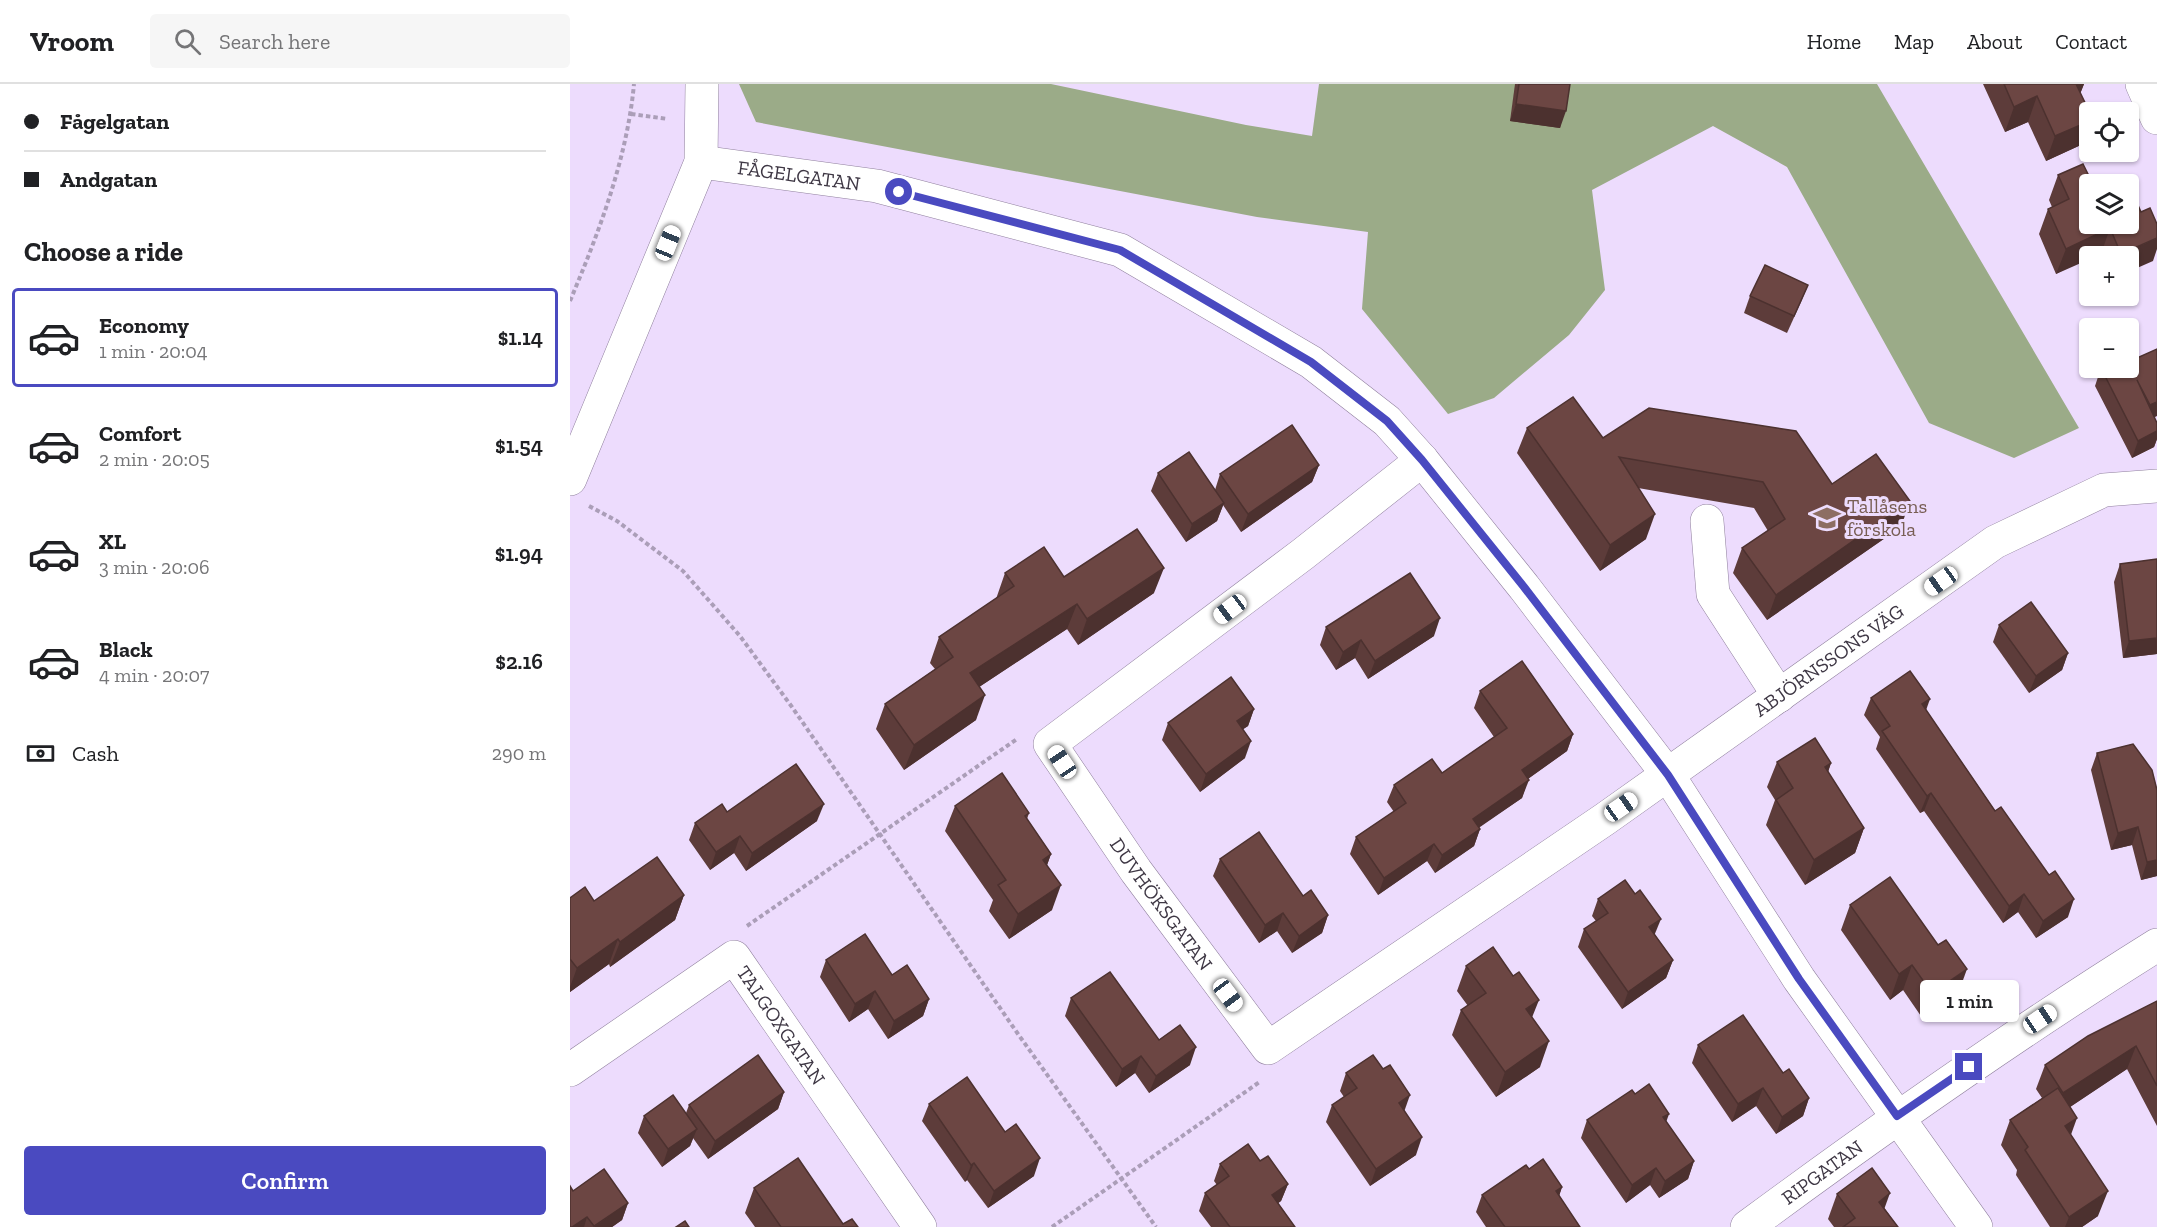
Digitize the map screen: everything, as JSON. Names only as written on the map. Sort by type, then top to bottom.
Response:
[{"type":"street","points":[[575,490],[701,162],[702,84]]},
{"type":"street","points":[[2142,84],[2157,118]]},
{"type":"street","name":"FÅGELGATAN","points":[[701,162],[877,186],[1120,250],[1311,362],[1387,421],[1422,460],[1668,775],[1799,979],[1976,1227]]},
{"type":"street","points":[[1050,744],[1303,554],[1422,460]]},
{"type":"street","name":"ABJÖRNSSONS VÄG","points":[[1668,775],[1995,542],[2104,490],[2157,486]]},
{"type":"street","points":[[1707,521],[1713,594],[1779,696]]},
{"type":"street","name":"DUVHÖKSGATAN","points":[[1050,744],[1136,871],[1268,1048]]},
{"type":"street","points":[[1268,1048],[1668,775]]},
{"type":"street","name":"RIPGATAN","points":[[1747,1227],[1897,1116],[2058,1007],[2157,945]]},
{"type":"street","name":"TALGOXGATAN","points":[[570,1070],[734,957],[920,1227]]},
{"type":"path","points":[[570,301],[589,256],[617,173],[631,114],[634,84]]},
{"type":"path","points":[[575,490],[683,571],[740,636],[1156,1227]]},
{"type":"path","points":[[734,957],[741,930],[1018,738],[1050,744]]},
{"type":"path","points":[[1052,1227],[1261,1081],[1268,1048]]},
{"type":"green space","points":[[739,84],[1051,84],[1246,125],[1312,136],[1319,84],[1877,84],[2079,428],[2014,458],[1929,423],[1787,167],[1713,126],[1592,190],[1605,290],[1569,335],[1494,398],[1448,414],[1362,309],[1368,232],[1257,217],[756,122]]},
{"type":"building","points":[[1519,84],[1570,84],[1566,111],[1516,104]]},
{"type":"building","points":[[2004,84],[2076,84],[2085,102],[2079,102],[2079,126],[2055,136],[2037,96],[2014,107]]},
{"type":"building","points":[[2083,164],[2088,174],[2079,174],[2079,234],[2097,234],[2066,249],[2048,209],[2069,199],[2058,175]]},
{"type":"building","points":[[2139,208],[2141,212],[2150,208],[2157,224],[2157,238],[2139,246],[2118,246],[2113,234],[2139,234]]},
{"type":"building","points":[[1765,265],[1808,285],[1794,316],[1750,296]]},
{"type":"building","points":[[2157,349],[2157,402],[2150,405],[2137,380],[2157,423],[2157,431],[2138,441],[2106,378],[2139,378],[2139,357]]},
{"type":"building","name":"Tallåsens förskola","points":[[1573,397],[1603,438],[1649,408],[1796,431],[1832,484],[1876,454],[1910,501],[1776,595],[1742,548],[1785,519],[1763,482],[1619,457],[1655,514],[1610,545],[1527,428]]},
{"type":"building","points":[[1292,425],[1319,465],[1248,514],[1220,474]]},
{"type":"building","points":[[1189,452],[1224,503],[1192,524],[1158,473]]},
{"type":"building","points":[[1137,529],[1164,568],[1087,619],[1077,604],[970,673],[985,695],[914,745],[885,704],[953,657],[939,637],[1014,586],[1005,573],[1044,547],[1064,577]]},
{"type":"building","points":[[2157,559],[2157,638],[2129,641],[2120,564]]},
{"type":"building","points":[[1410,573],[1440,618],[1375,661],[1361,640],[1343,652],[1326,627]]},
{"type":"building","points":[[2031,602],[2068,653],[2036,676],[1999,625]]},
{"type":"building","points":[[1522,661],[1573,734],[1522,770],[1529,780],[1473,819],[1480,829],[1442,855],[1434,844],[1384,878],[1356,837],[1406,803],[1394,785],[1432,759],[1442,773],[1507,728],[1480,691]]},
{"type":"building","points":[[1910,671],[1930,699],[1922,704],[1995,811],[2001,807],[2049,875],[2055,871],[2074,899],[2043,921],[2024,894],[2009,906],[1931,793],[1927,796],[1882,731],[1890,726],[1871,698]]},
{"type":"building","points":[[1231,677],[1254,709],[1237,721],[1251,741],[1206,774],[1168,723]]},
{"type":"building","points":[[1815,738],[1831,763],[1825,767],[1864,828],[1814,860],[1776,800],[1793,788],[1777,762]]},
{"type":"building","points":[[2133,744],[2152,770],[2157,790],[2157,860],[2147,862],[2138,827],[2118,833],[2097,753]]},
{"type":"building","points":[[796,764],[824,804],[752,853],[740,836],[716,852],[695,823],[722,804],[727,812]]},
{"type":"building","points":[[1002,773],[1029,813],[1025,816],[1051,854],[1043,860],[1061,885],[1018,914],[998,885],[1006,880],[955,806]]},
{"type":"building","points":[[1259,832],[1303,896],[1311,890],[1328,915],[1299,936],[1283,913],[1265,925],[1220,859]]},
{"type":"building","points":[[657,857],[684,895],[620,942],[618,939],[577,968],[570,959],[570,898],[585,887],[594,901]]},
{"type":"building","points":[[1890,877],[1938,945],[1946,940],[1967,969],[1932,993],[1912,965],[1899,974],[1850,905]]},
{"type":"building","points":[[1625,880],[1635,894],[1640,890],[1661,919],[1649,927],[1673,960],[1628,992],[1584,929],[1608,913],[1598,899]]},
{"type":"building","points":[[865,934],[892,975],[907,965],[929,999],[894,1021],[875,991],[855,1004],[826,960]]},
{"type":"building","points":[[1493,947],[1513,976],[1519,972],[1539,1000],[1526,1009],[1549,1041],[1505,1072],[1461,1010],[1486,993],[1466,966]]},
{"type":"building","points":[[1110,972],[1159,1040],[1180,1025],[1196,1047],[1156,1076],[1141,1056],[1122,1069],[1071,998]]},
{"type":"building","points":[[2157,1001],[2157,1086],[2136,1046],[2063,1093],[2045,1065],[2088,1036]]},
{"type":"building","points":[[1743,1015],[1783,1073],[1789,1069],[1809,1098],[1782,1117],[1763,1088],[1738,1104],[1698,1045]]},
{"type":"building","points":[[758,1055],[784,1092],[715,1141],[689,1105]]},
{"type":"building","points":[[1373,1055],[1383,1069],[1390,1065],[1410,1095],[1399,1103],[1422,1137],[1376,1169],[1332,1105],[1357,1088],[1346,1073]]},
{"type":"building","points":[[967,1077],[1005,1132],[1016,1124],[1040,1158],[994,1191],[974,1163],[971,1165],[929,1104]]},
{"type":"building","points":[[1649,1084],[1669,1114],[1663,1117],[1694,1161],[1665,1181],[1656,1168],[1632,1185],[1587,1120],[1632,1090],[1635,1094]]},
{"type":"building","points":[[2058,1088],[2077,1118],[2065,1126],[2108,1191],[2069,1217],[2025,1150],[2028,1147],[2010,1120]]},
{"type":"building","points":[[673,1095],[697,1129],[668,1149],[644,1116]]},
{"type":"building","points":[[1248,1144],[1260,1161],[1268,1156],[1288,1184],[1272,1195],[1295,1227],[1230,1227],[1205,1193],[1229,1176],[1220,1164]]},
{"type":"building","points":[[798,1158],[843,1224],[852,1219],[858,1227],[781,1227],[754,1188]]},
{"type":"building","points":[[1543,1159],[1562,1187],[1556,1191],[1580,1227],[1505,1227],[1482,1195],[1526,1165],[1529,1169]]},
{"type":"building","points":[[1872,1168],[1890,1193],[1879,1202],[1898,1227],[1843,1227],[1855,1218],[1837,1194]]},
{"type":"building","points":[[604,1169],[628,1203],[594,1226],[587,1217],[570,1227],[570,1186],[573,1191]]},
{"type":"building","points":[[685,1221],[689,1227],[676,1227]]},
{"type":"place","name":"Tallåsens förskola","points":[[1827,518]]},
{"type":"route","points":[[899,192],[1120,250],[1311,362],[1387,421],[1422,460],[1524,587],[1668,775],[1799,979],[1897,1116],[1969,1067]]}]
